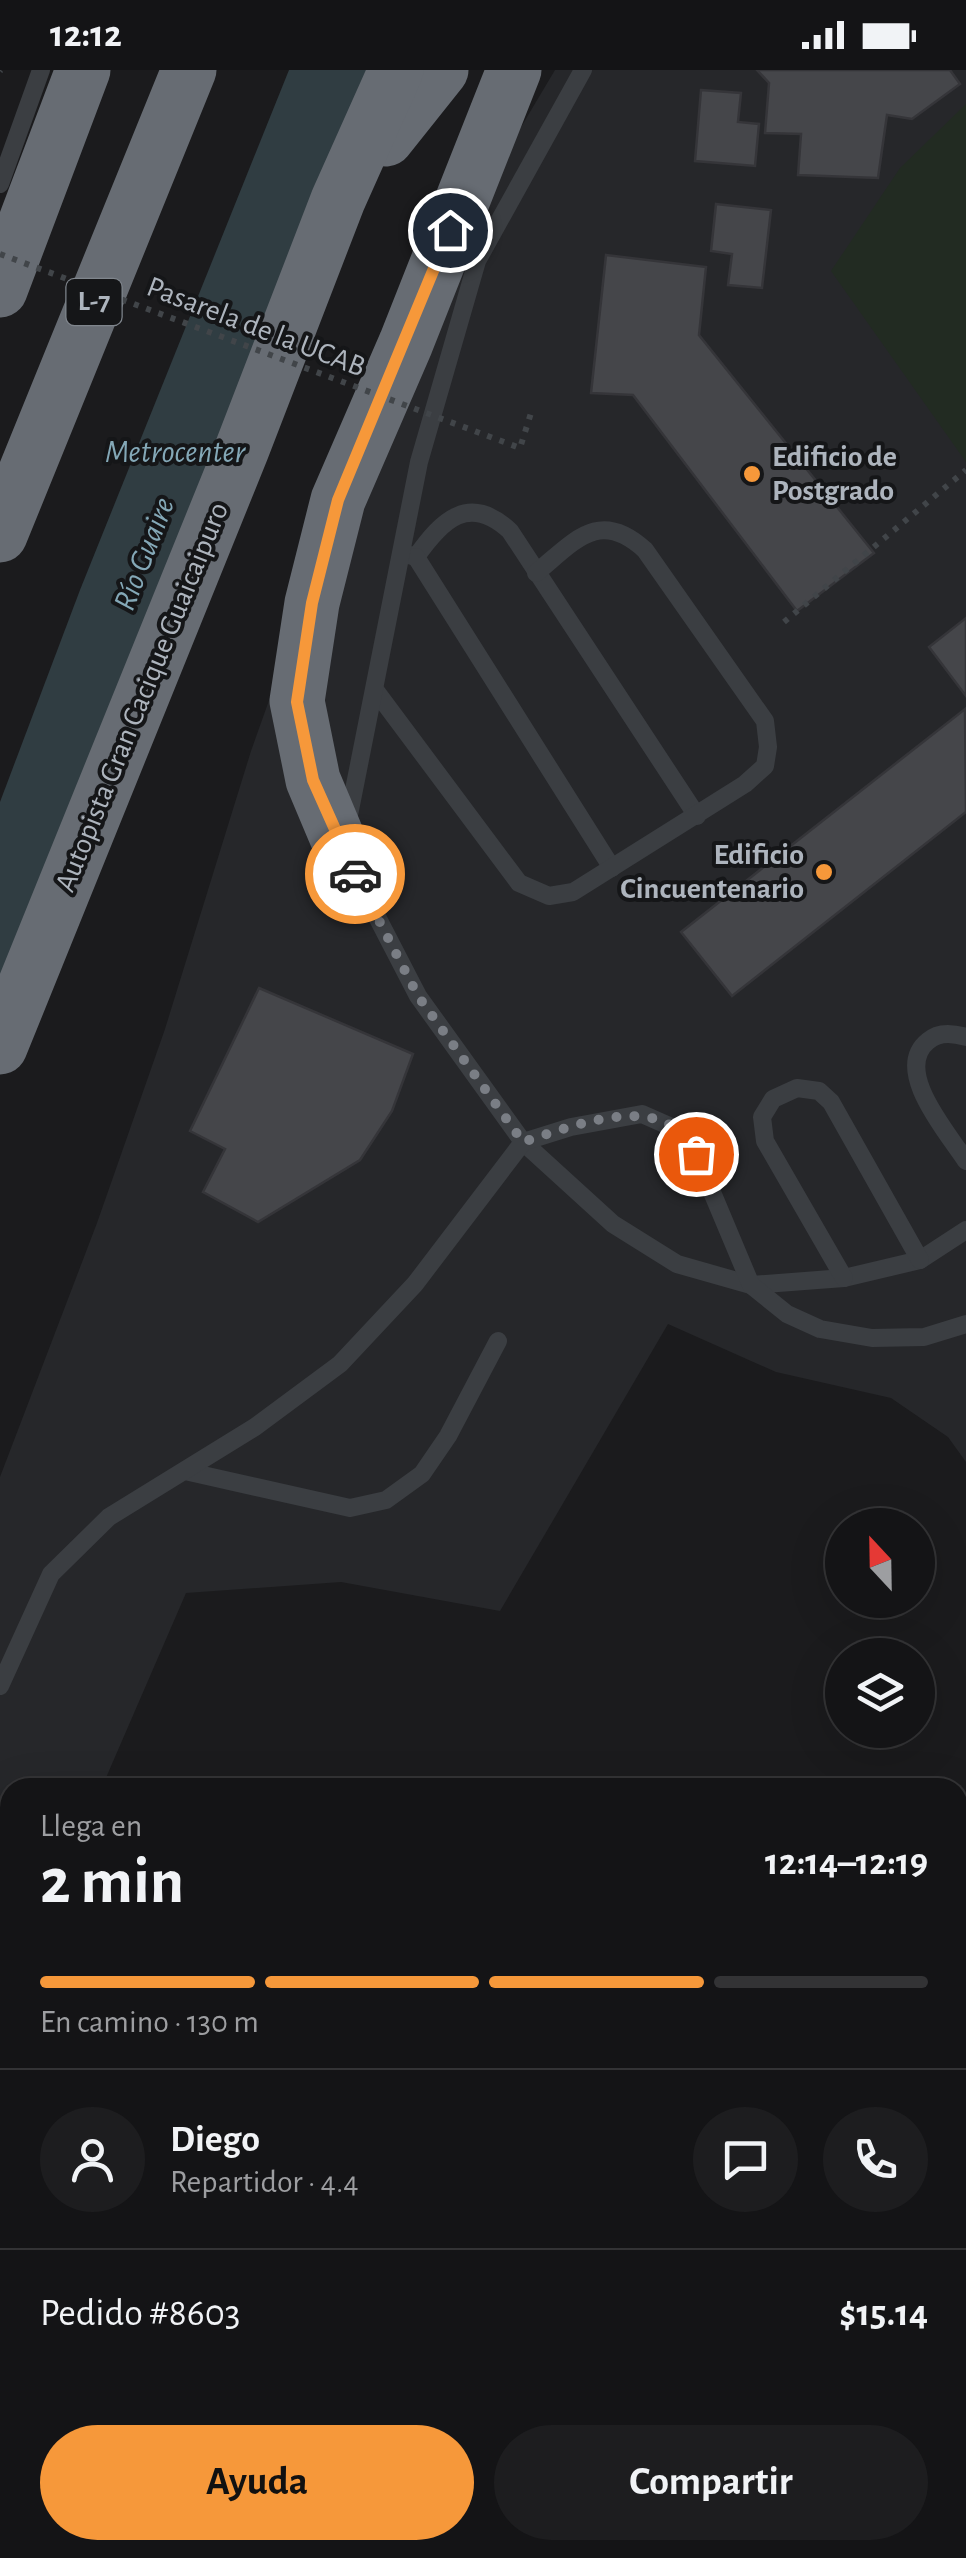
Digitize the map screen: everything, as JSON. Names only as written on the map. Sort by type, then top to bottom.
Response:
[{"type":"highway","points":[[0,290],[83,70]]},
{"type":"highway","name":"L-7","points":[[0,534],[188,70]]},
{"type":"highway","name":"Autopista Gran Cacique Guaicaipuro","points":[[0,1046],[242,449],[338,200],[396,70]]},
{"type":"highway","points":[[338,200],[441,70]]},
{"type":"highway","points":[[342,849],[313,780],[297,702],[312,603],[338,500],[406,343],[514,70]]},
{"type":"lane","points":[[0,184],[41,70]]},
{"type":"lane","points":[[583,70],[477,261],[420,462],[409,555],[374,690],[342,849],[418,996],[523,1142],[613,1224],[676,1264],[751,1285],[844,1278],[920,1260],[966,1230]]},
{"type":"lane","points":[[409,555],[450,517],[470,512],[496,518],[510,531],[697,816]]},
{"type":"lane","points":[[374,690],[519,883],[549,896],[572,892],[612,868],[697,816],[765,766],[765,721],[645,550],[630,536],[610,528],[593,530],[536,573]]},
{"type":"lane","points":[[409,555],[612,868]]},
{"type":"lane","points":[[966,1037],[946,1033],[930,1038],[920,1050],[914,1068],[918,1086],[966,1161]]},
{"type":"lane","points":[[844,1278],[764,1141],[762,1117],[773,1099],[797,1088],[819,1091],[831,1102],[920,1260]]},
{"type":"lane","points":[[0,1686],[50,1574],[109,1517],[256,1427],[340,1364],[415,1284],[523,1142],[571,1127],[642,1114],[676,1129],[696,1154],[751,1285],[787,1314],[820,1329],[872,1338],[924,1337],[966,1324]]},
{"type":"lane","points":[[184,1471],[350,1508],[386,1500],[422,1474],[448,1436],[498,1340]]},
{"type":"path","name":"Pasarela de la UCAB","points":[[0,254],[520,448],[531,413]]},
{"type":"path","points":[[784,622],[966,470]]},
{"type":"shaded area","points":[[555,70],[966,70],[966,1462],[948,1437],[891,1398],[776,1372],[668,1324],[500,1611],[341,1582],[186,1593],[106,1778],[0,1778],[0,1477],[97,1223],[165,1029],[251,751],[297,622],[470,213]]},
{"type":"shaded area","points":[[966,104],[966,462],[831,271],[900,168]]},
{"type":"water","name":"Metrocenter","points":[[289,70],[369,70],[0,1014],[0,802],[80,590]]},
{"type":"building","points":[[757,70],[950,70],[960,84],[912,119],[887,115],[878,178],[798,175],[801,134],[765,133],[769,83]]},
{"type":"building","points":[[701,90],[741,93],[738,122],[759,124],[755,166],[695,161]]},
{"type":"building","points":[[716,204],[771,210],[762,288],[728,285],[732,254],[711,251]]},
{"type":"building","name":"Edificio de Postgrado","points":[[606,255],[706,267],[699,335],[874,553],[797,611],[633,395],[591,393]]},
{"type":"building","points":[[966,618],[966,696],[929,647]]},
{"type":"building","name":"Edificio Cincuentenario","points":[[965,709],[966,812],[732,996],[681,932]]},
{"type":"building","points":[[259,988],[413,1054],[392,1111],[360,1160],[258,1222],[203,1192],[225,1149],[190,1131]]},
{"type":"way so far","points":[[355,874],[418,996],[523,1142],[571,1127],[642,1114],[676,1129],[696,1154]]},
{"type":"place","name":"Edificio de Postgrado","points":[[752,474]]},
{"type":"place","name":"Edificio Cincuentenario","points":[[824,872]]},
{"type":"route","points":[[355,874],[313,780],[297,702],[312,603],[338,500],[450,230]]},
{"type":"water label","name":"Río Guaire","points":[[144,554]]}]
